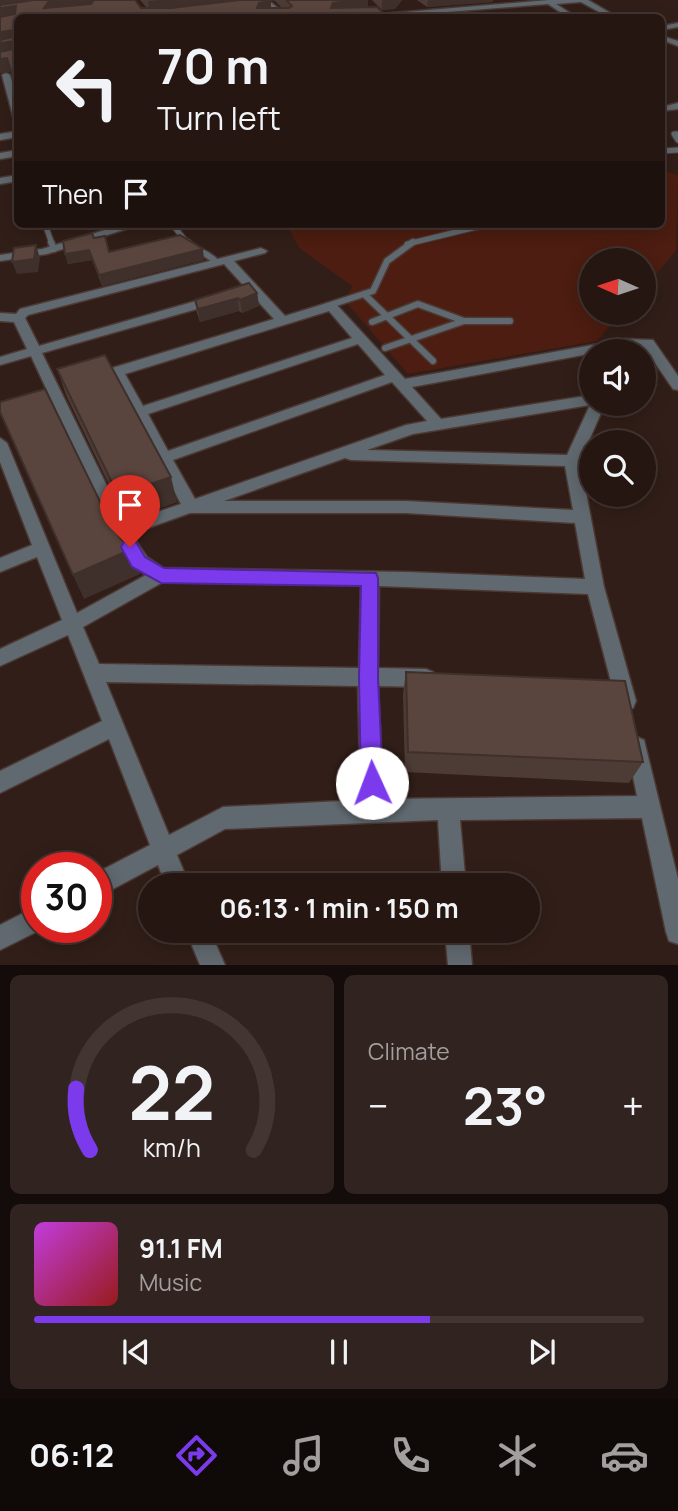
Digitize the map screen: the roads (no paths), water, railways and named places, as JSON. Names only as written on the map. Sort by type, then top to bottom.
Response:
[{"type":"street","points":[[412,0],[425,12],[435,14]]},
{"type":"street","points":[[452,0],[462,9]]},
{"type":"street","points":[[479,0],[487,7]]},
{"type":"street","points":[[496,0],[504,6]]},
{"type":"street","points":[[373,14],[581,0],[608,14]]},
{"type":"street","points":[[551,2],[569,14]]},
{"type":"street","points":[[265,3],[283,14]]},
{"type":"street","points":[[3,76],[14,114]]},
{"type":"street","points":[[0,258],[54,249],[124,228]]},
{"type":"street","points":[[19,318],[24,312],[261,251]]},
{"type":"street","points":[[221,261],[240,293],[282,321]]},
{"type":"street","points":[[0,361],[240,293]]},
{"type":"street","points":[[91,379],[327,306],[335,308],[438,425]]},
{"type":"street","points":[[0,317],[19,318]]},
{"type":"street","points":[[19,318],[138,562],[161,576]]},
{"type":"street","points":[[139,412],[361,339]]},
{"type":"street","points":[[164,458],[399,380],[579,351]]},
{"type":"street","points":[[656,354],[678,386]]},
{"type":"street","points":[[117,371],[191,507]]},
{"type":"street","points":[[121,531],[411,429],[579,402]]},
{"type":"street","points":[[593,416],[572,461],[595,587],[621,681],[678,932]]},
{"type":"street","points":[[0,443],[7,480],[42,548],[173,873]]},
{"type":"street","points":[[339,454],[572,461]]},
{"type":"street","points":[[191,507],[406,507],[583,517]]},
{"type":"street","points":[[0,565],[42,548]]},
{"type":"street","points":[[0,658],[73,624],[161,576],[370,578],[595,587]]},
{"type":"street","points":[[370,578],[368,678],[372,810]]},
{"type":"street","points":[[92,673],[448,679]]},
{"type":"street","points":[[595,680],[621,681]]},
{"type":"street","points":[[0,782],[113,726]]},
{"type":"street","points":[[112,877],[223,818],[372,810],[650,807]]},
{"type":"street","points":[[448,810],[453,873]]},
{"type":"street","points":[[0,938],[21,927]]},
{"type":"street","points":[[203,943],[213,965]]},
{"type":"street","points":[[458,943],[460,965]]},
{"type":"lane","points":[[678,134],[674,134],[678,140]]},
{"type":"lane","points":[[46,228],[54,249]]},
{"type":"lane","points":[[175,228],[191,247],[221,261]]},
{"type":"lane","points":[[327,306],[373,292],[387,261],[408,243],[472,228]]},
{"type":"lane","points":[[364,294],[433,361]]},
{"type":"lane","points":[[372,322],[418,304],[464,321]]},
{"type":"lane","points":[[385,348],[464,321],[510,321]]}]
